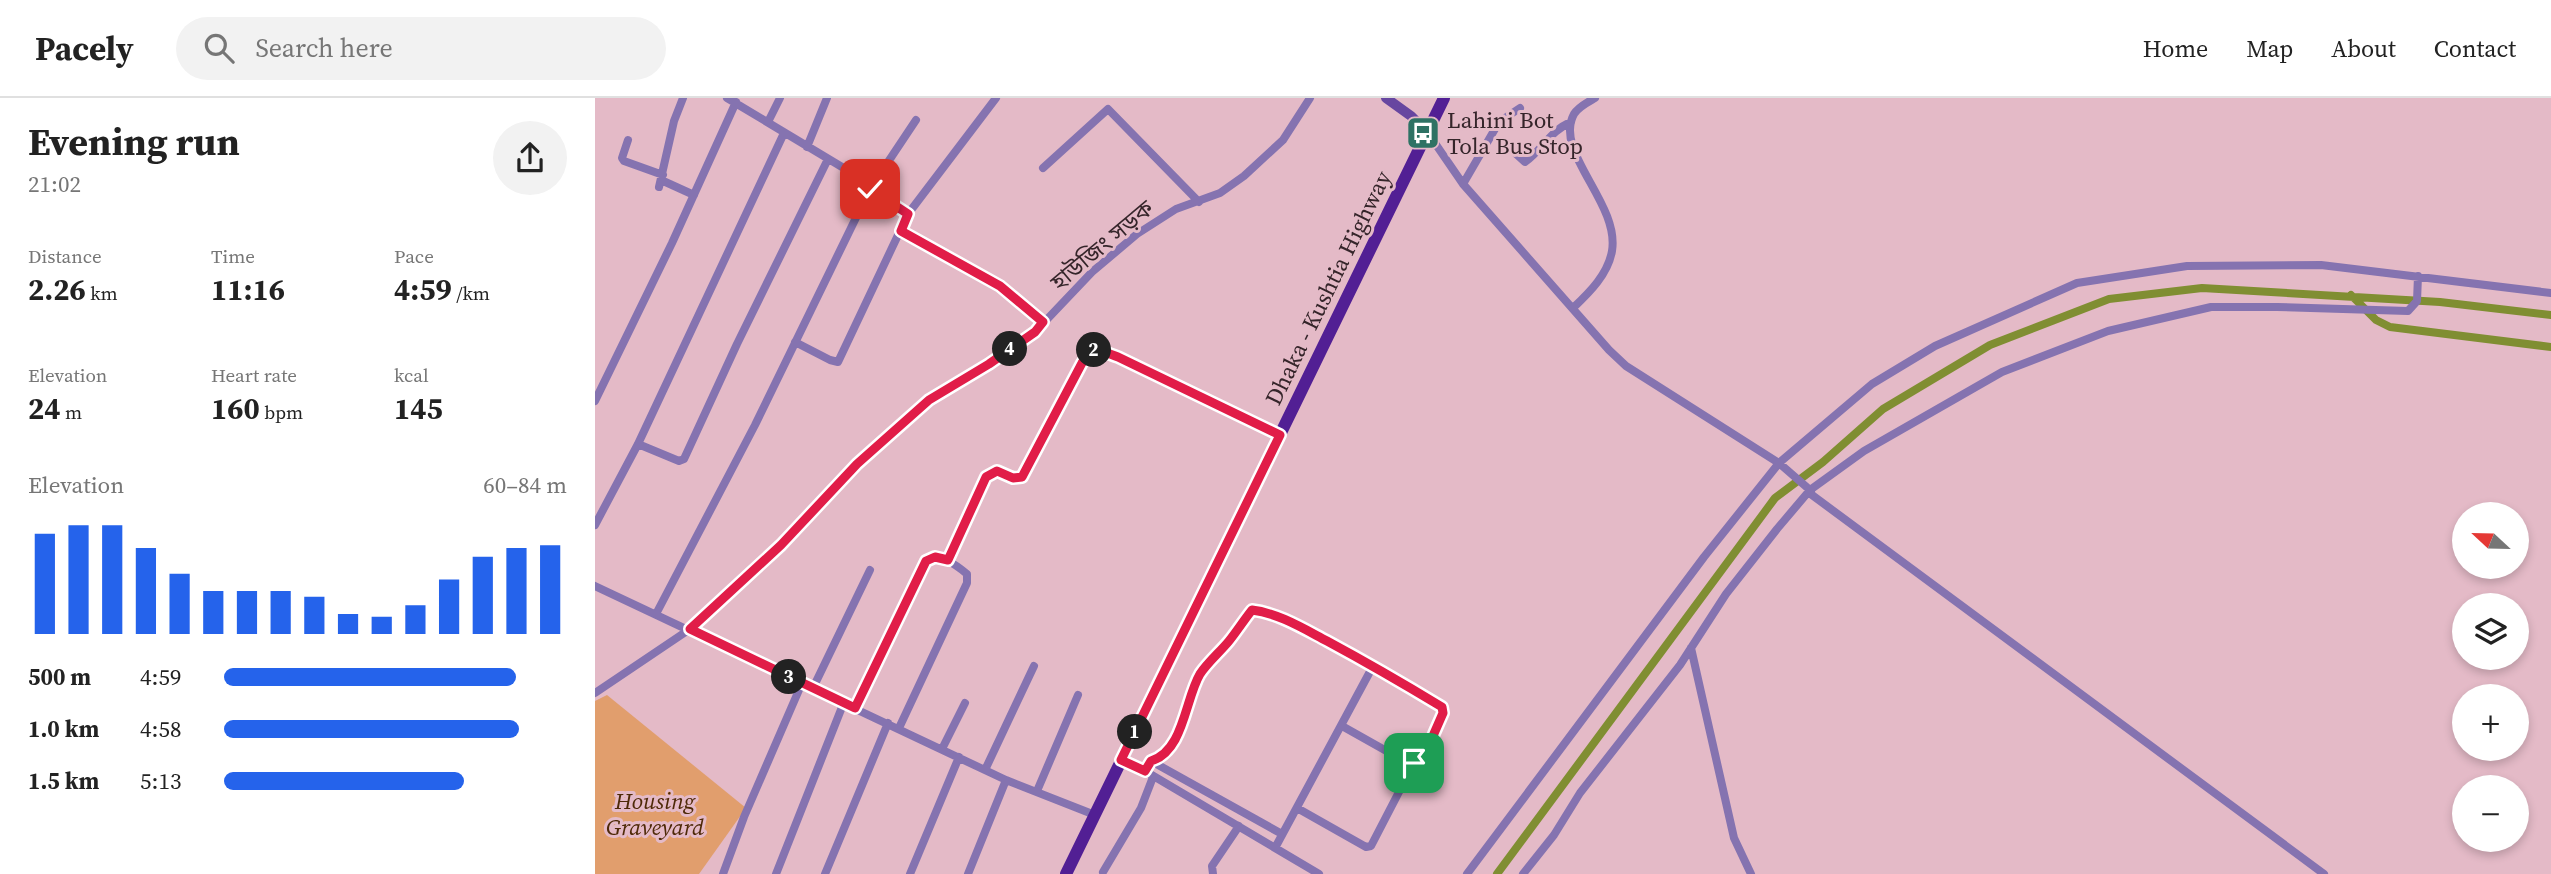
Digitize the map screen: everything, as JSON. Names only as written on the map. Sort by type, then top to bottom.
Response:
[{"type":"main road","points":[[1386,98],[1411,116],[1428,133]]},
{"type":"main road","name":"Dhaka - Kushtia Highway","points":[[1066,874],[1444,98]]},
{"type":"street","points":[[661,180],[674,121],[683,98]]},
{"type":"street","points":[[727,98],[828,159],[908,214]]},
{"type":"street","points":[[768,122],[780,98]]},
{"type":"street","points":[[807,147],[827,98]]},
{"type":"street","points":[[795,342],[838,362],[908,214],[996,98]]},
{"type":"street","name":"হাউজিং সড়ক","points":[[595,693],[690,629],[781,545],[857,464],[929,400],[1035,332],[1092,272],[1137,234],[1176,209],[1220,194],[1244,176],[1283,140],[1310,98]]},
{"type":"street","points":[[1573,308],[1589,293],[1605,271],[1612,249],[1609,221],[1597,192],[1570,144],[1569,128],[1575,112],[1595,98]]},
{"type":"street","points":[[595,401],[736,102]]},
{"type":"street","points":[[1463,184],[1499,122],[1520,108]]},
{"type":"street","points":[[1043,168],[1108,109],[1199,202]]},
{"type":"street","points":[[656,614],[755,425],[870,189],[916,120]]},
{"type":"street","points":[[1514,152],[1525,162],[1534,156],[1547,139],[1571,122]]},
{"type":"street","points":[[595,524],[638,444],[784,133]]},
{"type":"street","points":[[1428,133],[1463,184],[1626,366],[1779,463],[1823,502],[2324,874]]},
{"type":"street","points":[[628,140],[622,158],[624,161],[694,195]]},
{"type":"street","points":[[638,444],[679,461],[684,459],[828,159]]},
{"type":"street","points":[[901,231],[1000,286],[1043,322]]},
{"type":"street","points":[[1467,874],[1704,557],[1779,463],[1872,384],[1935,345],[2077,284],[2153,270],[2230,264],[2321,265],[2551,293]]},
{"type":"street","points":[[1523,874],[1554,835],[1580,793],[1691,648],[1751,560],[1810,490],[1864,451],[2002,372],[2108,331],[2211,307],[2409,311],[2417,301],[2418,276]]},
{"type":"street","points":[[948,560],[986,477],[997,471],[1013,478],[1022,477],[1082,363],[1093,350],[1118,357],[1280,435]]},
{"type":"street","points":[[855,708],[926,561],[935,557],[948,560],[967,574],[967,583],[899,729]]},
{"type":"street","points":[[813,688],[870,570]]},
{"type":"street","points":[[595,586],[985,770],[1095,815]]},
{"type":"street","points":[[1151,761],[1162,758],[1168,751],[1190,704],[1192,691],[1201,672],[1252,610],[1263,611],[1306,630],[1373,666],[1442,707],[1443,713],[1422,761],[1414,763],[1406,762],[1342,726]]},
{"type":"street","points":[[1691,648],[1734,838],[1751,874]]},
{"type":"street","points":[[985,770],[1034,666]]},
{"type":"street","points":[[1275,848],[1373,666]]},
{"type":"street","points":[[723,874],[744,817],[802,682]]},
{"type":"street","points":[[1037,792],[1078,695]]},
{"type":"street","points":[[776,874],[844,702]]},
{"type":"street","points":[[943,749],[964,703]]},
{"type":"street","points":[[825,874],[888,723]]},
{"type":"street","points":[[910,874],[959,757]]},
{"type":"street","points":[[1121,760],[1319,874]]},
{"type":"street","points":[[1103,873],[1141,808],[1151,761]]},
{"type":"street","points":[[1151,761],[1282,834]]},
{"type":"street","points":[[1297,808],[1366,847],[1371,846],[1414,763]]},
{"type":"street","points":[[968,874],[1006,779]]},
{"type":"street","points":[[1213,874],[1212,866],[1239,826]]},
{"type":"green space","name":"Housing Graveyard","points":[[607,695],[746,808],[699,874],[595,874],[595,701]]},
{"type":"waterway","points":[[1497,874],[1775,498],[1823,462],[1883,409],[1990,345],[2109,299],[2202,288],[2440,302],[2551,315]]},
{"type":"waterway","points":[[2351,295],[2376,320],[2390,327],[2551,347]]},
{"type":"place","name":"Lahini Bot Tola Bus Stop","points":[[1423,133]]},
{"type":"route","points":[[870,189],[908,214],[901,231],[1000,286],[1043,322],[1035,332],[989,364],[929,400],[857,464],[781,545],[690,629],[855,708],[926,561],[935,557],[948,560],[986,477],[997,471],[1013,478],[1022,477],[1082,363],[1090,352],[1096,349],[1280,435],[1121,760],[1145,771],[1151,761],[1162,758],[1168,751],[1190,704],[1192,691],[1201,672],[1252,610],[1263,611],[1306,630],[1390,675],[1442,707],[1443,713],[1422,761],[1414,763]]}]
